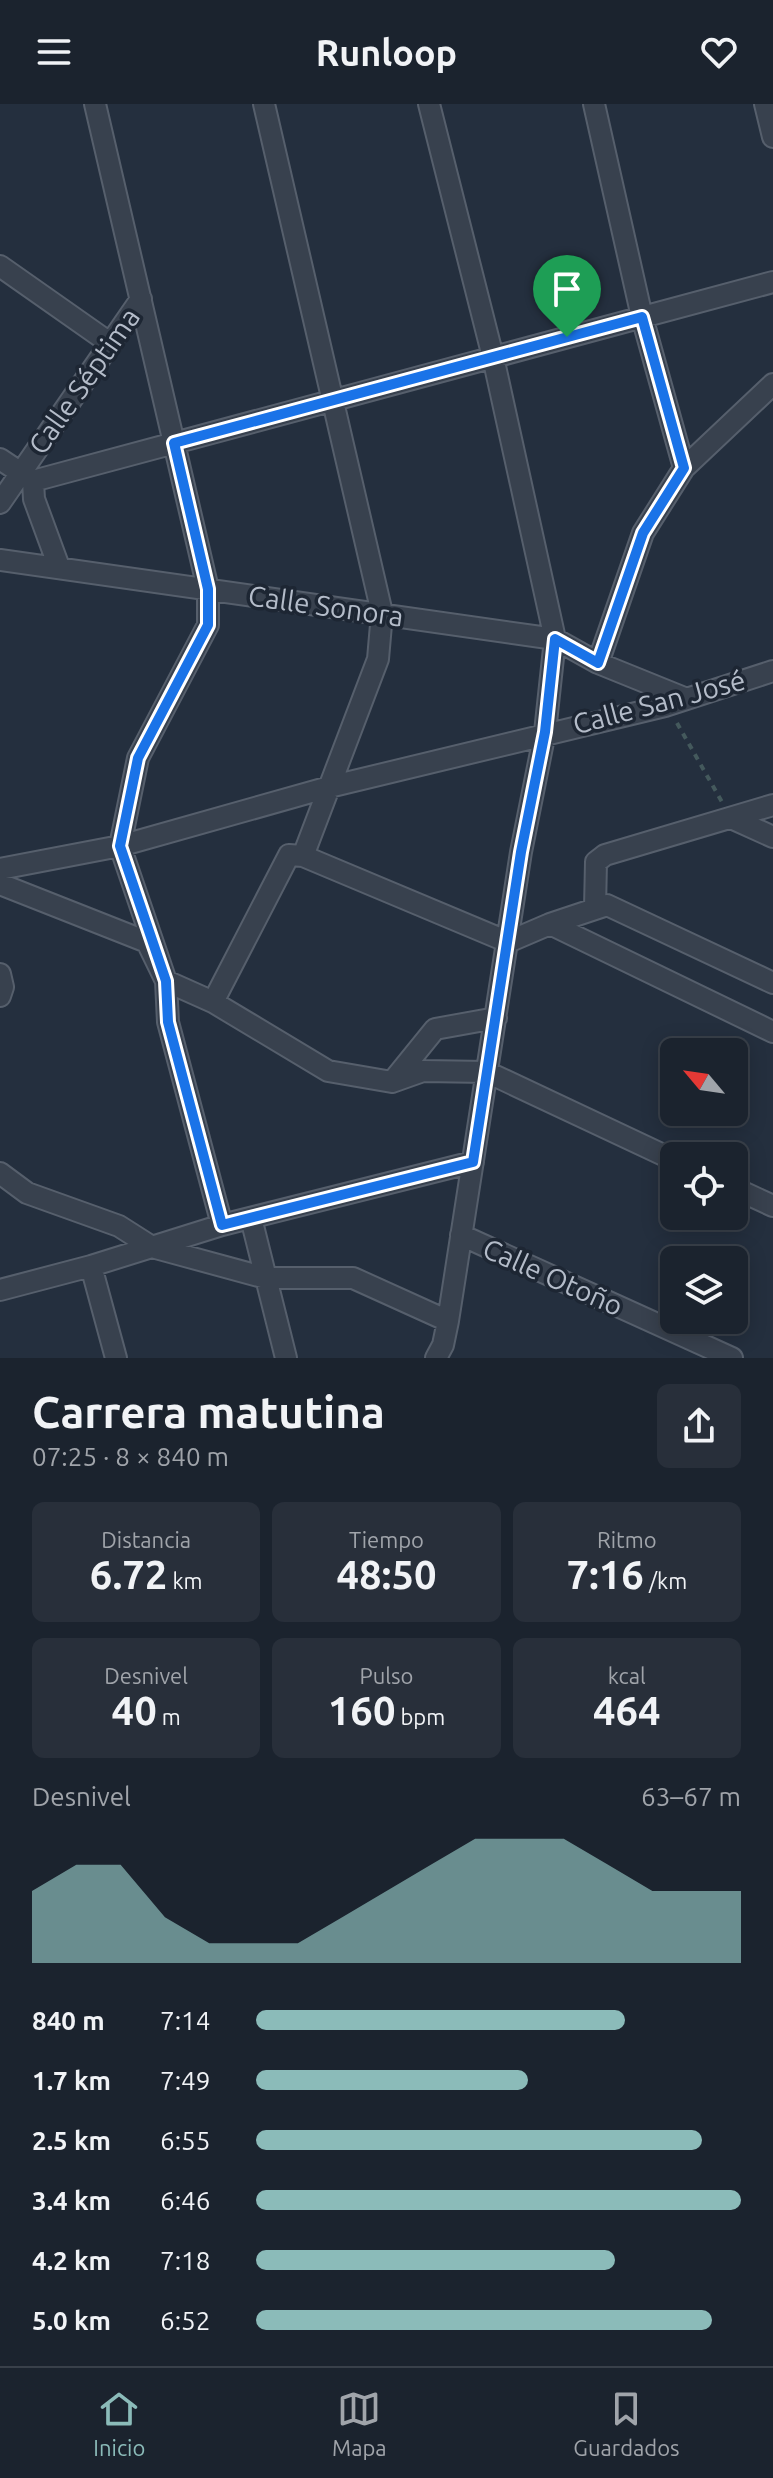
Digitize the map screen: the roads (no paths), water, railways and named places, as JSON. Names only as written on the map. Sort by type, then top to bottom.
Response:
[{"type":"street","points":[[95,104],[208,589],[208,625],[138,758],[120,846],[166,981],[168,1022],[222,1225]]},
{"type":"street","points":[[264,104],[382,613],[378,659],[303,856]]},
{"type":"street","points":[[429,104],[493,357],[555,639],[545,732],[442,1354]]},
{"type":"street","points":[[594,104],[642,317],[684,468]]},
{"type":"street","points":[[765,104],[773,137]]},
{"type":"street","points":[[0,266],[111,344]]},
{"type":"street","points":[[27,477],[174,443],[773,282]]},
{"type":"street","name":"Calle Séptima","points":[[0,503],[27,477],[141,299]]},
{"type":"street","points":[[598,663],[643,533],[684,468],[773,384]]},
{"type":"street","points":[[0,459],[27,477],[59,567]]},
{"type":"street","name":"Calle Sonora","points":[[0,560],[555,639],[598,663],[687,699]]},
{"type":"street","name":"Calle San José","points":[[0,869],[120,846],[329,787],[545,732],[665,706],[773,671]]},
{"type":"street","points":[[595,908],[593,872],[596,862],[605,855],[773,805]]},
{"type":"street","points":[[731,818],[773,837]]},
{"type":"street","points":[[213,1002],[275,876],[289,855],[303,856],[508,942],[607,905],[773,983]]},
{"type":"street","points":[[0,884],[147,942],[166,981],[213,1002],[328,1071],[392,1082],[423,1071],[487,1072],[660,1153]]},
{"type":"street","points":[[550,924],[773,1032]]},
{"type":"street","points":[[0,974],[3,987],[0,996]]},
{"type":"street","points":[[392,1082],[435,1029],[496,1018]]},
{"type":"street","points":[[0,1290],[91,1266],[222,1225],[473,1162]]},
{"type":"street","points":[[0,1173],[27,1193],[119,1226],[152,1247],[266,1278],[353,1278],[448,1321]]},
{"type":"street","points":[[748,1194],[773,1206]]},
{"type":"street","points":[[251,1218],[286,1358]]},
{"type":"street","name":"Calle Otoño","points":[[461,1235],[732,1358]]},
{"type":"street","points":[[91,1266],[116,1358]]}]
